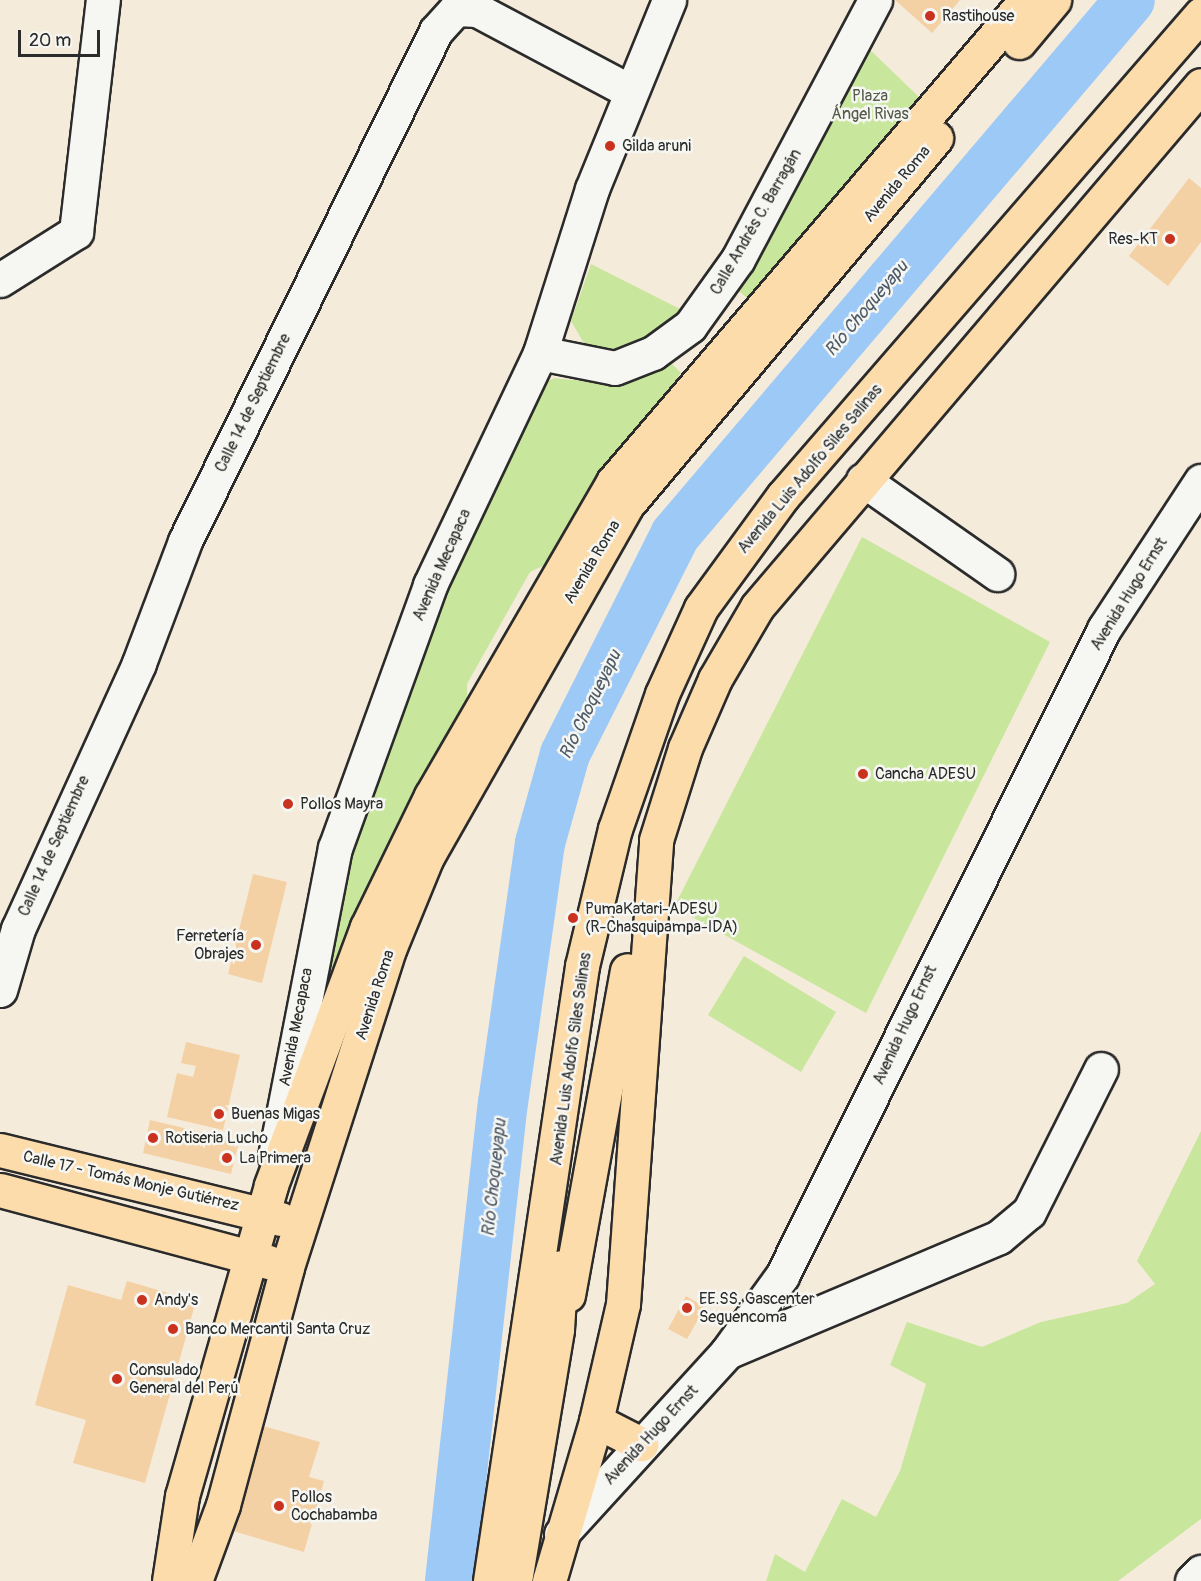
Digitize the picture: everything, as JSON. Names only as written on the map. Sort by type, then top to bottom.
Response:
[{"type":"main road","name":"Avenida Roma","points":[[169,1581],[182,1496],[266,1198],[367,927],[431,796],[582,529],[645,441],[1026,0]]},
{"type":"main road","name":"Avenida Roma","points":[[195,1581],[223,1505],[287,1267],[390,947],[427,857],[597,552],[661,460],[1054,0]]},
{"type":"main road","name":"Avenida Luis Adolfo Siles Salinas","points":[[490,1581],[582,966],[603,891],[615,829],[662,694],[701,608],[738,554],[1201,14]]},
{"type":"main road","points":[[515,1581],[557,1329],[573,1270],[638,902],[685,748],[721,669],[757,607],[1201,85]]},
{"type":"main road","points":[[549,1581],[596,1421],[623,1304],[656,840]]},
{"type":"main road","points":[[557,1329],[558,1288],[603,968],[603,891]]},
{"type":"main road","name":"Calle 17 - Tomás Monje Gutiérrez","points":[[0,1150],[266,1198],[301,1226]]},
{"type":"main road","points":[[0,1191],[287,1267]]},
{"type":"main road","points":[[596,1421],[641,1444]]},
{"type":"street","points":[[0,280],[76,232],[103,0]]},
{"type":"street","name":"Avenida Mecapaca","points":[[266,1198],[284,1089],[335,848],[430,585],[540,353],[592,189],[669,0]]},
{"type":"street","name":"Calle Andrés C. Barragán","points":[[540,353],[615,368],[652,353],[690,326],[738,260],[875,0]]},
{"type":"street","name":"Calle 14 de Septiembre","points":[[0,990],[9,926],[139,663],[185,541],[435,31],[456,9],[477,10],[631,92]]},
{"type":"street","points":[[863,480],[997,574]]},
{"type":"street","name":"Avenida Hugo Ernst","points":[[561,1534],[727,1352],[782,1276],[1104,629],[1201,481]]},
{"type":"street","points":[[727,1352],[999,1237],[1034,1204],[1101,1069]]},
{"type":"street","points":[[1192,1581],[1201,1572]]},
{"type":"green space","name":"Plaza Ángel Rivas","points":[[865,45],[919,97],[747,298],[735,288]]},
{"type":"green space","points":[[591,264],[684,311],[646,343],[612,353],[585,345],[571,321]]},
{"type":"green space","points":[[672,364],[681,373],[578,510],[547,564],[530,572],[467,684],[467,708],[336,967],[326,972],[334,907],[447,590],[544,383],[554,378],[610,384]]},
{"type":"green space","name":"Cancha ADESU","points":[[862,537],[1050,642],[866,1013],[674,907]]},
{"type":"green space","points":[[744,956],[836,1012],[801,1072],[708,1015]]},
{"type":"green space","points":[[1201,1131],[1201,1519],[1118,1581],[766,1581],[775,1554],[805,1572],[842,1499],[876,1517],[900,1471],[926,1384],[890,1365],[907,1322],[982,1347],[1041,1322],[1127,1303],[1155,1284],[1137,1261]]},
{"type":"building","name":"Rastihouse","points":[[895,0],[960,0],[932,33]]},
{"type":"building","points":[[1189,178],[1201,188],[1201,242],[1168,286],[1129,256]]},
{"type":"building","points":[[253,874],[287,882],[262,983],[228,974]]},
{"type":"building","points":[[186,1042],[240,1055],[223,1130],[167,1117],[177,1073],[193,1077],[196,1066],[181,1063]]},
{"type":"building","points":[[150,1120],[239,1141],[231,1174],[143,1153]]},
{"type":"building","points":[[127,1281],[196,1301],[145,1483],[73,1463],[86,1420],[35,1405],[68,1285],[121,1300]]},
{"type":"building","points":[[686,1296],[705,1307],[687,1339],[668,1329]]},
{"type":"building","name":"Pollos Cochabamba","points":[[263,1426],[320,1442],[309,1477],[324,1481],[304,1552],[233,1531]]},
{"type":"waterway","name":"Río Choqueyapu","points":[[450,1581],[503,1103],[540,843],[565,754],[675,535],[1130,0]]},
{"type":"place","name":"Rastihouse","points":[[930,16]]},
{"type":"place","name":"Gilda aruni","points":[[610,146]]},
{"type":"place","name":"Res-KT","points":[[1170,239]]},
{"type":"place","name":"Cancha ADESU","points":[[863,774]]},
{"type":"place","name":"Pollos Mayra","points":[[288,804]]},
{"type":"place","name":"PumaKatari-ADESU (R-Chasquipampa-IDA)","points":[[573,918]]},
{"type":"place","name":"Ferretería Obrajes","points":[[256,945]]},
{"type":"place","name":"Buenas Migas","points":[[219,1114]]},
{"type":"place","name":"Rotiseria Lucho","points":[[153,1138]]},
{"type":"place","name":"La Primera","points":[[227,1158]]},
{"type":"place","name":"Andy's","points":[[142,1300]]},
{"type":"place","name":"EE.SS. Gascenter Seguencoma","points":[[687,1308]]},
{"type":"place","name":"Banco Mercantil Santa Cruz","points":[[173,1329]]},
{"type":"place","name":"Consulado General del Perú","points":[[117,1379]]},
{"type":"place","name":"Pollos Cochabamba","points":[[279,1506]]}]
